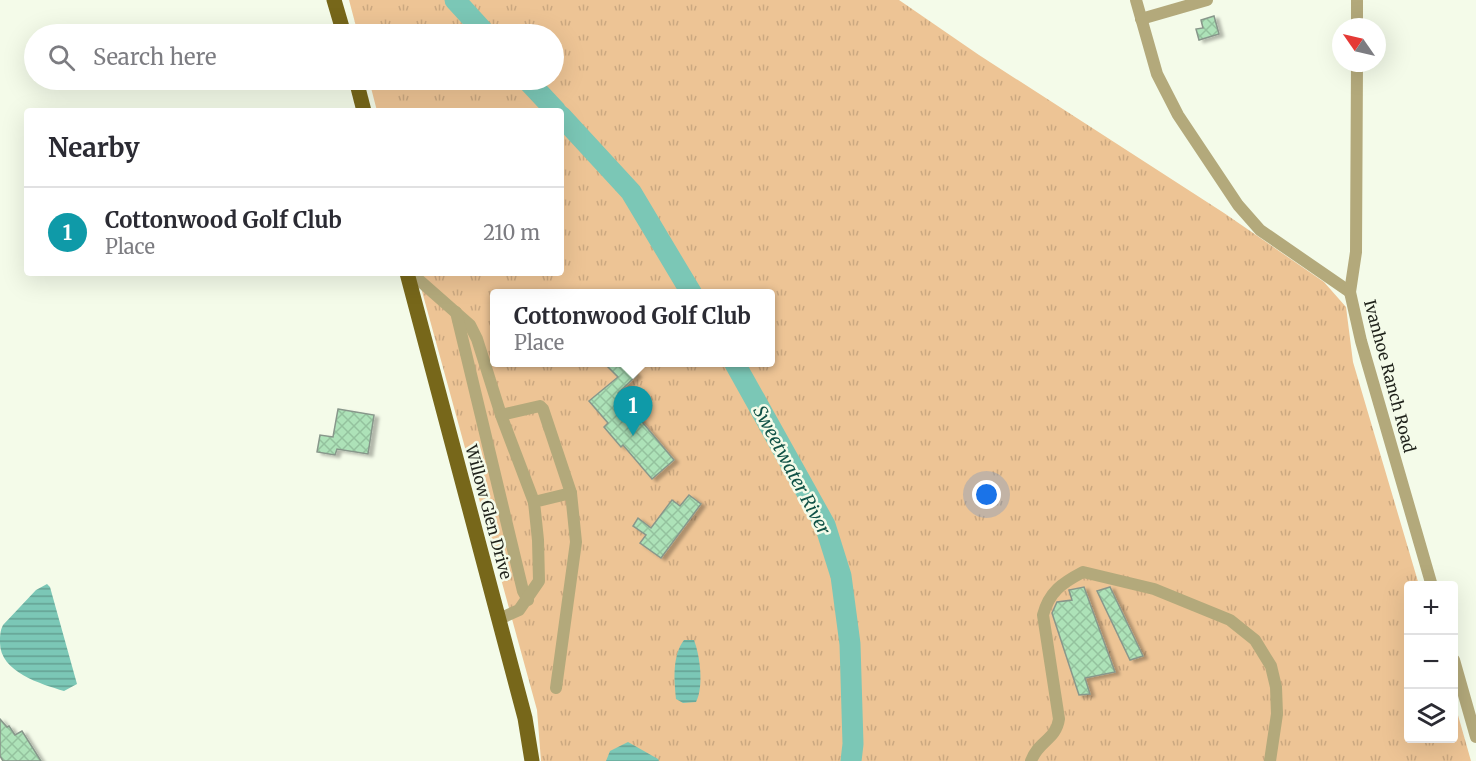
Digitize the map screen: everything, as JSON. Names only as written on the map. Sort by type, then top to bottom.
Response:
[{"type":"main road","points":[[334,0],[341,24]]},
{"type":"main road","points":[[359,90],[363,108]]},
{"type":"main road","name":"Willow Glen Drive","points":[[410,276],[525,718],[532,761]]},
{"type":"street","points":[[1136,0],[1157,74],[1178,115],[1238,205],[1260,230],[1350,292]]},
{"type":"street","points":[[1141,19],[1207,0]]},
{"type":"street","points":[[1357,0],[1357,18]]},
{"type":"street","name":"Ivanhoe Ranch Road","points":[[1357,72],[1356,252],[1350,292],[1361,341],[1431,581]]},
{"type":"street","points":[[413,276],[470,325],[477,339],[501,415],[534,502],[539,581],[528,600],[519,609],[499,619]]},
{"type":"street","points":[[456,312],[523,591],[528,600]]},
{"type":"street","points":[[501,415],[536,405],[543,409],[571,493],[576,542],[556,688]]},
{"type":"street","points":[[534,502],[571,493]]},
{"type":"street","points":[[1031,761],[1038,746],[1053,735],[1059,719],[1043,615],[1045,607],[1058,587],[1083,572],[1154,589],[1230,620],[1255,640],[1271,666],[1276,687],[1277,714],[1270,761]]},
{"type":"street","points":[[1458,671],[1472,708],[1476,737]]},
{"type":"green space","points":[[349,0],[899,0],[979,55],[1224,213],[1324,282],[1346,307],[1353,362],[1418,581],[1404,581],[1404,743],[1458,743],[1458,715],[1471,761],[541,761],[537,710],[418,276],[564,276],[564,108],[376,108],[372,90],[564,90],[564,24],[355,24]]},
{"type":"water","points":[[47,584],[50,587],[77,684],[64,691],[44,685],[14,669],[2,653],[0,643],[3,625],[36,590]]},
{"type":"water","points":[[684,640],[694,640],[698,654],[700,688],[696,702],[683,703],[676,699],[674,676],[677,653]]},
{"type":"water","points":[[628,742],[659,761],[606,761],[610,751]]},
{"type":"building","points":[[1214,16],[1219,34],[1199,40],[1196,29],[1203,28],[1201,20]]},
{"type":"building","points":[[608,367],[630,367],[637,375],[618,393],[674,460],[652,479],[604,427],[608,423],[589,401],[618,377]]},
{"type":"building","points":[[338,409],[374,415],[368,454],[337,449],[335,455],[317,452],[320,435],[333,437]]},
{"type":"building","points":[[689,495],[701,504],[661,558],[640,543],[646,535],[633,526],[638,518],[651,528],[672,500],[680,506]]},
{"type":"building","points":[[1084,587],[1115,672],[1085,678],[1090,694],[1079,695],[1052,613],[1057,602],[1072,600],[1069,590]]},
{"type":"building","points":[[1110,587],[1143,656],[1130,660],[1097,591]]},
{"type":"building","points":[[0,719],[15,735],[22,731],[41,761],[3,761],[0,756]]},
{"type":"waterway","name":"Sweetwater River","points":[[455,0],[477,24]]},
{"type":"waterway","name":"Sweetwater River","points":[[536,90],[553,108]]},
{"type":"waterway","name":"Sweetwater River","points":[[564,119],[631,192],[689,289]]},
{"type":"waterway","name":"Sweetwater River","points":[[737,367],[825,525],[841,576],[850,644],[853,744],[851,761]]},
{"type":"place","name":"Cottonwood Golf Club","points":[[633,436]]}]
